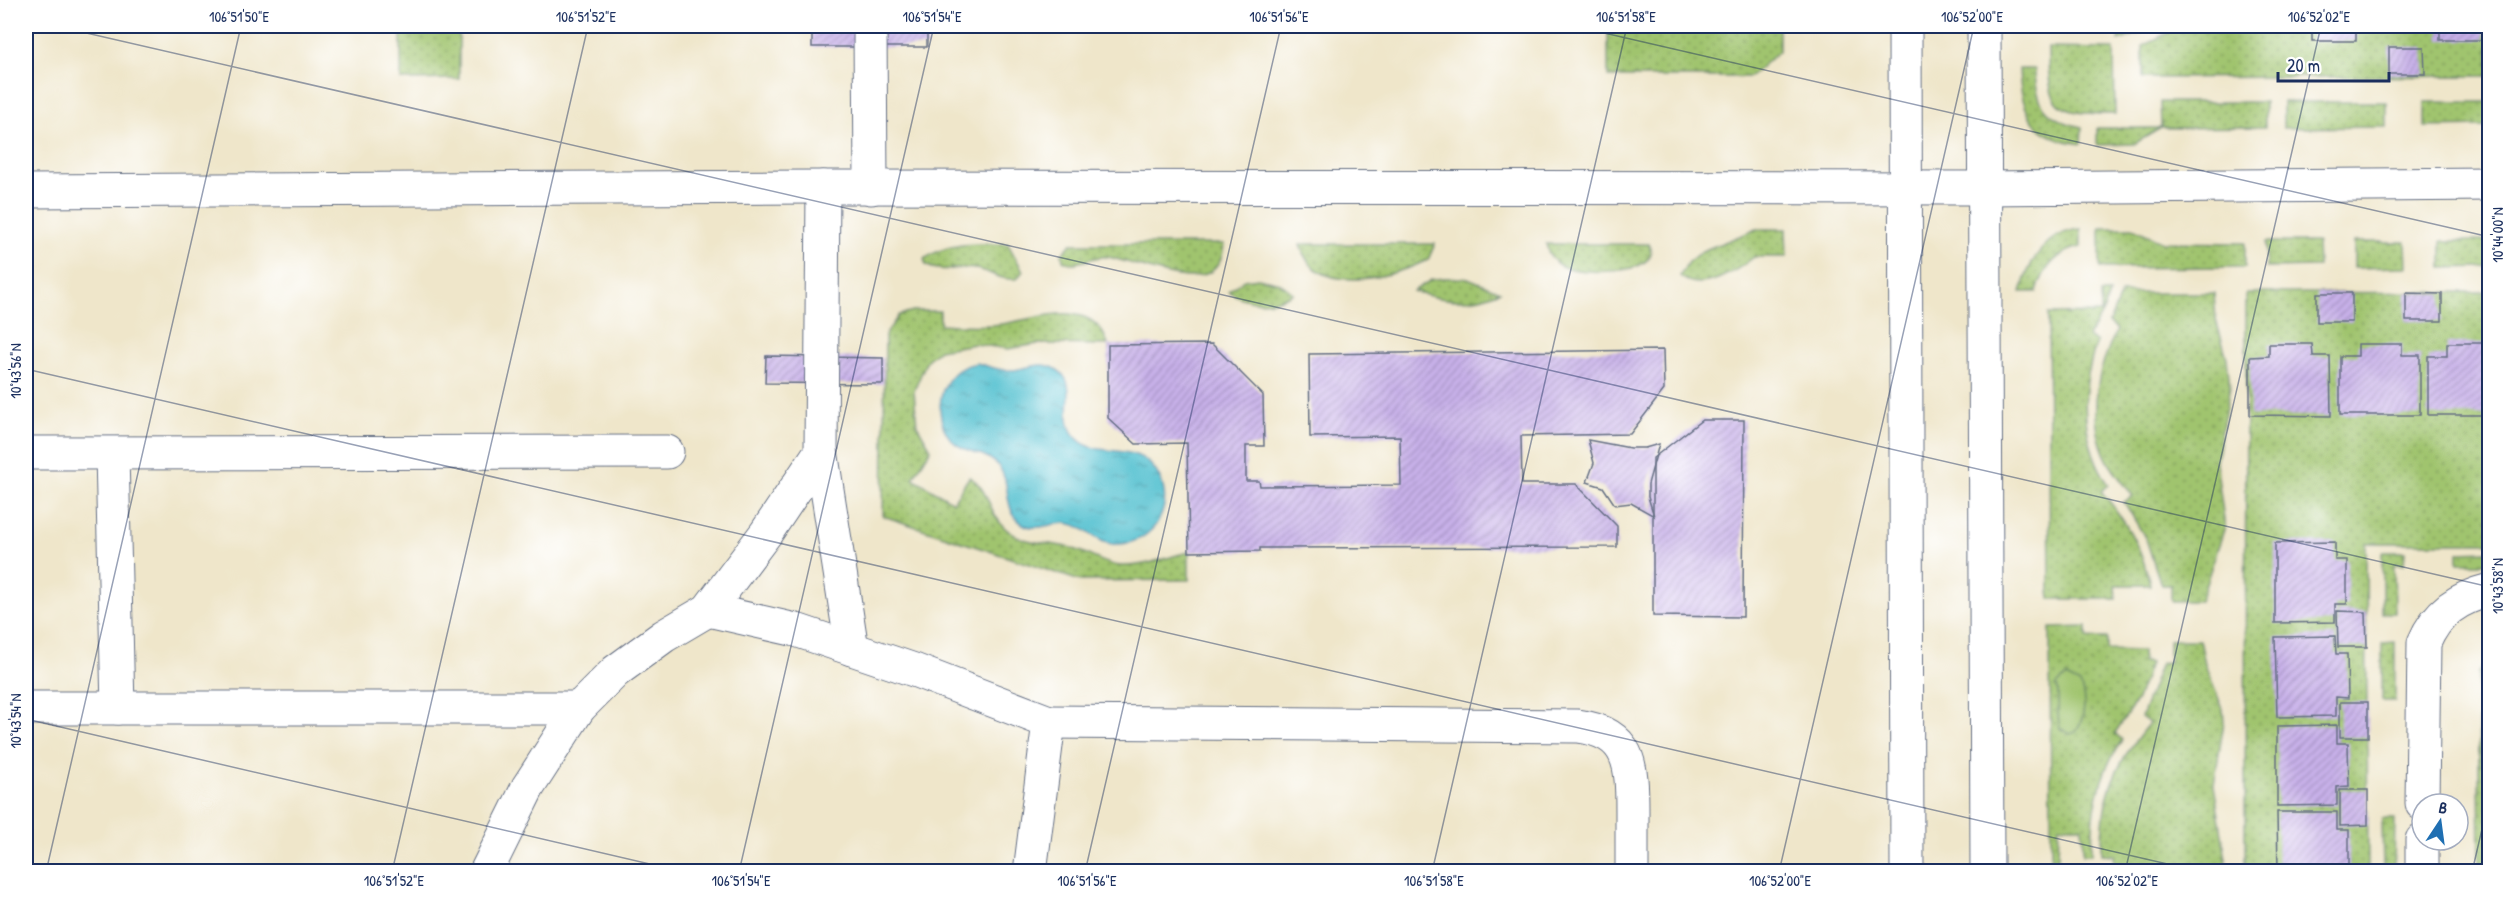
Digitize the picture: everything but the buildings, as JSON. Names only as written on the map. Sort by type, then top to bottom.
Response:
[{"type":"street","points":[[870,26],[870,188]]},
{"type":"street","points":[[1905,26],[1907,872]]},
{"type":"street","points":[[1984,26],[1988,872]]},
{"type":"street","points":[[26,191],[823,187],[1985,188],[2490,184]]},
{"type":"street","points":[[823,187],[821,451],[852,649]]},
{"type":"street","points":[[486,872],[528,787],[579,708],[616,671],[664,636],[708,610],[766,533],[821,451]]},
{"type":"street","points":[[26,453],[667,452]]},
{"type":"street","points":[[112,453],[118,708]]},
{"type":"street","points":[[2422,792],[2424,643],[2431,627],[2444,611],[2456,602],[2490,590]]},
{"type":"street","points":[[708,610],[796,630],[1049,722],[1554,726],[1597,729],[1614,738],[1626,754],[1632,775],[1632,872]]},
{"type":"street","points":[[26,708],[579,708]]},
{"type":"street","points":[[1030,872],[1049,722]]},
{"type":"street","points":[[2422,852],[2422,872]]},
{"type":"green space","points":[[401,26],[459,26],[459,79],[401,80]]},
{"type":"green space","points":[[1608,26],[1779,26],[1779,51],[1750,77],[1608,77]]},
{"type":"green space","points":[[2047,26],[2159,26],[2119,41],[2119,31],[2047,30]]},
{"type":"green space","points":[[2180,26],[2489,26],[2489,76],[2143,78],[2143,46]]},
{"type":"green space","points":[[2048,48],[2114,49],[2115,114],[2079,112],[2059,104],[2053,96],[2050,84]]},
{"type":"green space","points":[[2019,69],[2035,69],[2038,92],[2045,108],[2059,120],[2082,127],[2081,144],[2051,136],[2033,121],[2023,99]]},
{"type":"green space","points":[[2160,102],[2265,102],[2265,127],[2161,128]]},
{"type":"green space","points":[[2283,102],[2387,102],[2387,127],[2283,128]]},
{"type":"green space","points":[[2425,102],[2489,102],[2489,126],[2425,127]]},
{"type":"green space","points":[[2097,128],[2161,128],[2134,144],[2097,145]]},
{"type":"green space","points":[[2100,228],[2133,228],[2163,242],[2245,243],[2245,267],[2100,268]]},
{"type":"green space","points":[[1757,229],[1786,229],[1787,257],[1754,257],[1729,274],[1708,282],[1698,283],[1680,276],[1688,262],[1702,251]]},
{"type":"green space","points":[[2081,229],[2081,247],[2072,249],[2052,263],[2043,276],[2037,292],[2021,292],[2028,270],[2040,250],[2058,236]]},
{"type":"green space","points":[[2442,241],[2489,241],[2489,267],[2442,268]]},
{"type":"green space","points":[[2266,242],[2317,242],[2318,267],[2266,268]]},
{"type":"green space","points":[[2354,242],[2406,242],[2407,267],[2354,268]]},
{"type":"green space","points":[[1008,244],[1023,271],[1017,279],[1005,279],[969,268],[932,268],[926,265],[924,259],[954,246]]},
{"type":"green space","points":[[1071,244],[1224,244],[1219,263],[1208,273],[1193,277],[1176,276],[1107,257],[1068,262],[1063,260],[1062,254]]},
{"type":"green space","points":[[1300,244],[1435,244],[1428,260],[1395,272],[1356,279],[1337,278],[1321,272],[1308,261]]},
{"type":"green space","points":[[1546,244],[1649,244],[1651,253],[1637,266],[1611,271],[1582,271],[1558,264],[1551,257]]},
{"type":"green space","points":[[1258,278],[1280,283],[1293,293],[1277,300],[1260,302],[1243,299],[1228,291],[1244,280]]},
{"type":"green space","points":[[1468,278],[1500,291],[1478,298],[1456,300],[1413,291],[1431,280]]},
{"type":"green space","points":[[2489,292],[2489,543],[2366,543],[2368,869],[2366,872],[2245,872],[2246,293]]},
{"type":"green space","points":[[2101,293],[2109,293],[2108,299],[2101,316],[2088,337],[2097,343],[2087,379],[2088,434],[2100,469],[2109,485],[2101,491],[2118,512],[2132,535],[2143,559],[2150,585],[2115,585],[2116,599],[2050,599],[2048,314],[2101,313]]},
{"type":"green space","points":[[2121,293],[2214,293],[2216,320],[2227,358],[2230,387],[2216,461],[2225,527],[2200,601],[2171,601],[2171,585],[2161,585],[2146,539],[2124,502],[2133,496],[2110,464],[2099,438],[2096,422],[2097,390],[2104,359],[2117,330],[2109,323]]},
{"type":"green space","points":[[913,311],[940,311],[940,324],[970,326],[1001,324],[1046,315],[1077,315],[1090,320],[1101,329],[1108,345],[1038,344],[1008,349],[975,344],[939,350],[927,360],[914,391],[917,425],[931,449],[913,478],[953,502],[969,477],[981,487],[999,522],[1013,534],[1029,540],[1074,549],[1109,564],[1138,565],[1189,552],[1189,580],[1080,581],[883,516],[885,335],[899,315]]},
{"type":"green space","points":[[2489,551],[2489,563],[2458,563],[2458,552]]},
{"type":"green space","points":[[2382,552],[2405,552],[2404,564],[2394,564],[2395,613],[2382,613]]},
{"type":"green space","points":[[2087,627],[2087,638],[2107,638],[2107,650],[2142,651],[2142,662],[2150,663],[2137,700],[2115,733],[2122,740],[2107,767],[2098,794],[2093,823],[2092,854],[2083,854],[2082,826],[2059,826],[2058,860],[2051,859],[2050,628]]},
{"type":"green space","points":[[2169,640],[2200,640],[2206,668],[2223,709],[2224,722],[2214,785],[2228,871],[2172,871],[2171,866],[2115,867],[2114,855],[2102,854],[2102,834],[2107,799],[2126,754],[2149,723],[2141,717],[2161,663],[2169,662]]},
{"type":"green space","points":[[2395,642],[2395,701],[2382,701],[2382,643]]},
{"type":"green space","points":[[2489,660],[2490,871],[2480,872],[2478,672]]},
{"type":"green space","points":[[2066,677],[2080,684],[2084,702],[2079,726],[2076,732],[2070,734],[2060,728],[2058,717],[2057,685]]},
{"type":"green space","points":[[2382,819],[2395,819],[2394,871],[2383,871]]},
{"type":"water","points":[[977,363],[1008,370],[1044,365],[1056,369],[1064,376],[1069,392],[1068,418],[1074,435],[1091,447],[1132,454],[1142,458],[1151,465],[1160,478],[1164,492],[1164,506],[1160,519],[1152,530],[1141,538],[1127,543],[1111,544],[1071,524],[1035,527],[1023,524],[1016,519],[999,467],[989,458],[956,444],[946,433],[941,419],[941,397],[949,379],[966,366]]}]
